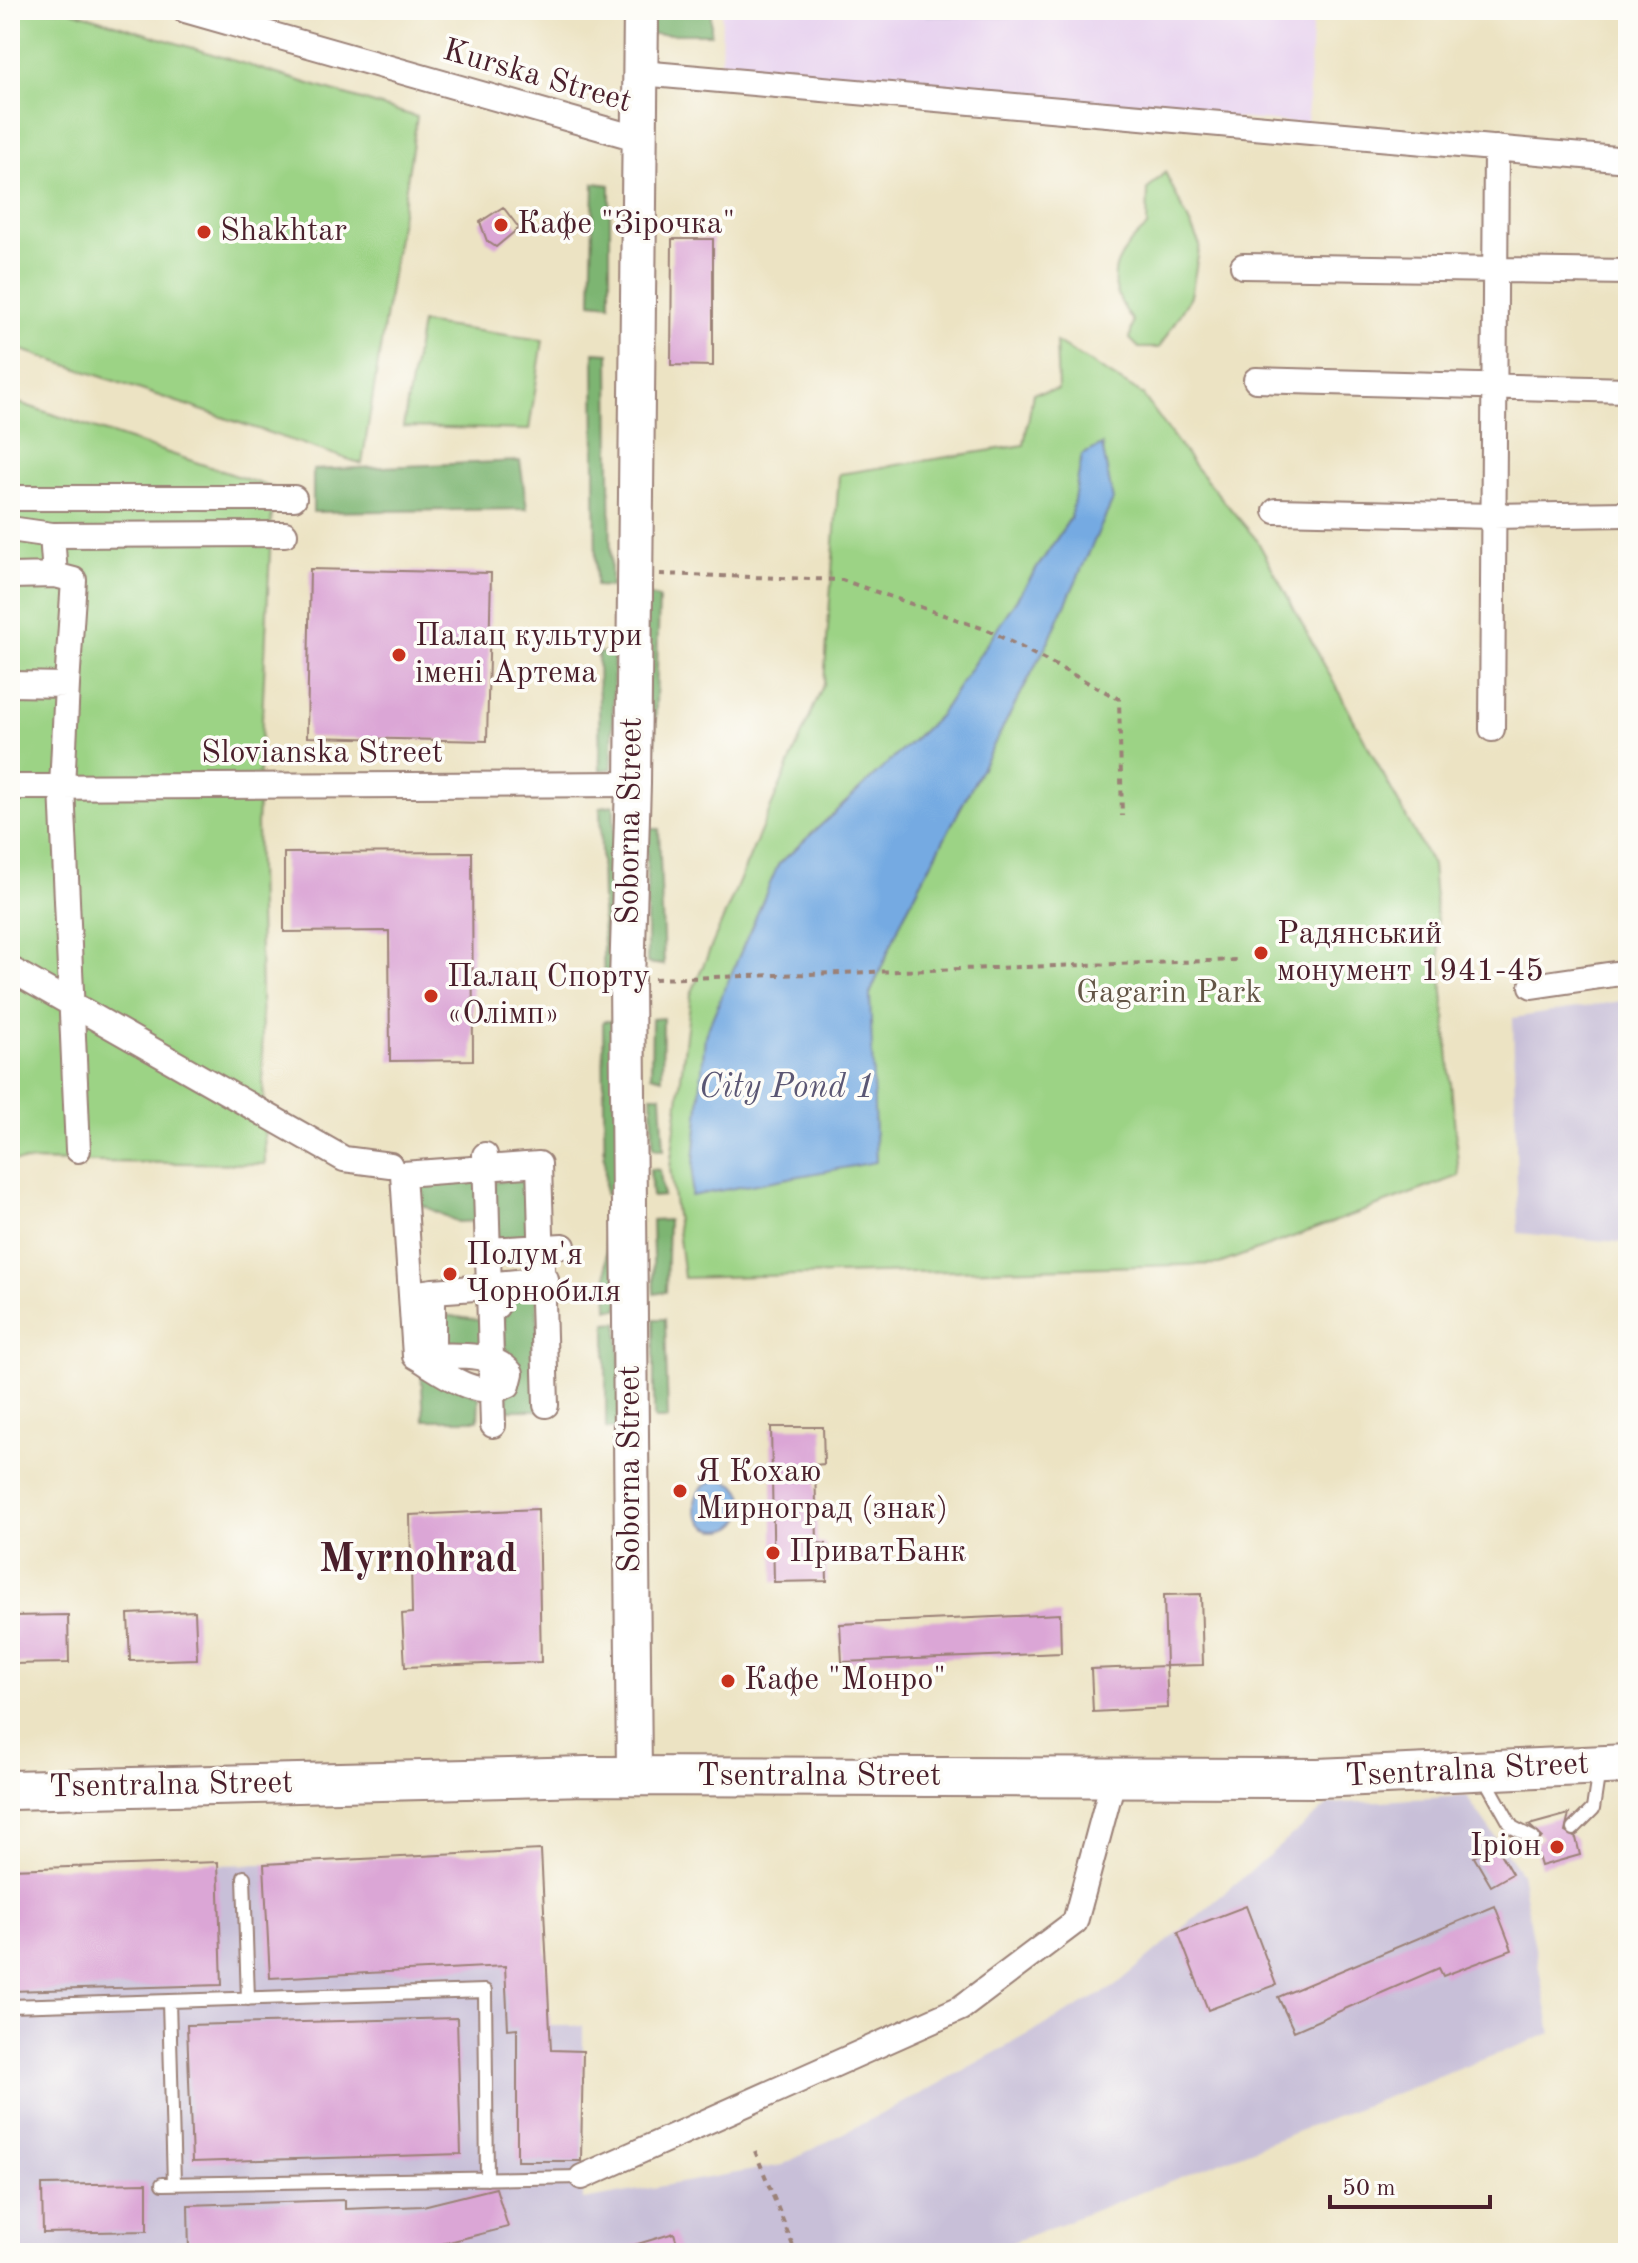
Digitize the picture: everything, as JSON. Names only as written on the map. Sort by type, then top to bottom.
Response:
[{"type":"main road","name":"Tsentralna Street","points":[[10,1790],[634,1776],[1318,1778],[1614,1765]]},
{"type":"street","name":"Kurska Street","points":[[185,10],[640,139]]},
{"type":"street","name":"Soborna Street","points":[[634,1776],[627,980],[633,784],[641,10]]},
{"type":"street","points":[[641,73],[1628,160]]},
{"type":"street","points":[[1492,729],[1496,148]]},
{"type":"street","points":[[1243,266],[1628,272]]},
{"type":"street","points":[[1256,380],[1628,390]]},
{"type":"street","points":[[10,498],[294,498]]},
{"type":"street","points":[[106,498],[107,535]]},
{"type":"street","points":[[176,498],[177,535]]},
{"type":"street","points":[[1276,511],[1493,516],[1626,514]]},
{"type":"street","points":[[10,529],[52,535],[285,534]]},
{"type":"street","points":[[52,535],[55,575]]},
{"type":"street","points":[[10,576],[55,575],[74,580],[62,787],[78,1150]]},
{"type":"street","points":[[10,684],[67,685]]},
{"type":"street","name":"Slovianska Street","points":[[10,787],[633,784]]},
{"type":"street","points":[[10,969],[344,1159],[390,1165]]},
{"type":"street","points":[[1532,986],[1628,972]]},
{"type":"street","points":[[485,1155],[493,1425]]},
{"type":"street","points":[[491,1360],[504,1365],[511,1373],[508,1385],[499,1390],[467,1387],[424,1356],[422,1292],[403,1174],[539,1164],[546,1405]]},
{"type":"street","points":[[488,1250],[563,1246]]},
{"type":"street","points":[[490,1328],[498,1321],[496,1284],[546,1279]]},
{"type":"street","points":[[422,1292],[489,1287]]},
{"type":"street","points":[[582,2177],[961,2008],[1075,1922],[1114,1777]]},
{"type":"lane","points":[[1573,1829],[1593,1809],[1614,1765]]},
{"type":"lane","points":[[1480,1771],[1512,1827],[1533,1838]]},
{"type":"lane","points":[[244,1877],[248,1999]]},
{"type":"lane","points":[[10,2006],[485,1991],[487,2179]]},
{"type":"lane","points":[[169,2001],[168,2184],[582,2177]]},
{"type":"path","points":[[635,574],[842,580],[990,631],[1119,699],[1122,816]]},
{"type":"path","points":[[627,980],[1239,960]]},
{"type":"path","points":[[755,2151],[796,2253]]},
{"type":"shaded area","points":[[722,10],[1313,10],[1307,124],[721,74]]},
{"type":"shaded area","points":[[926,10],[1013,10],[1012,18],[926,17]]},
{"type":"shaded area","points":[[1628,1000],[1628,1243],[1518,1233],[1513,1018]]},
{"type":"shaded area","points":[[1466,1796],[1521,1873],[1551,2033],[985,2253],[10,2253],[10,1869],[264,1864],[541,1850],[550,2026],[583,2026],[583,2200],[782,2165],[922,2093],[1114,1987],[1329,1804]]},
{"type":"green space","name":"Shakhtar","points":[[10,10],[69,10],[417,117],[362,464],[10,346]]},
{"type":"green space","points":[[652,10],[711,10],[711,34],[651,34]]},
{"type":"green space","points":[[1165,172],[1200,245],[1191,296],[1159,348],[1139,348],[1130,339],[1133,321],[1117,294],[1115,271],[1125,249],[1147,227],[1148,189]]},
{"type":"green space","points":[[594,183],[610,185],[610,304],[591,302]]},
{"type":"green space","points":[[421,323],[543,340],[529,430],[403,427]]},
{"type":"green space","name":"Gagarin Park","points":[[1056,342],[1142,394],[1196,468],[1257,540],[1432,865],[1459,1176],[1219,1264],[684,1278],[670,1168],[691,994],[824,683],[839,474],[1024,445],[1033,393],[1058,390]],"holes":[[[1102,445],[1112,501],[1049,640],[903,917],[870,994],[778,865],[939,716],[1071,517],[1082,455]]]},
{"type":"green space","points":[[594,352],[609,353],[611,587],[596,586]]},
{"type":"green space","points":[[10,400],[273,488],[257,825],[265,1164],[10,1161]]},
{"type":"green space","points":[[520,461],[527,509],[313,512],[313,470]]},
{"type":"green space","points":[[646,595],[659,598],[654,775],[645,775]]},
{"type":"green space","points":[[614,652],[612,769],[600,770],[598,653]]},
{"type":"green space","points":[[614,805],[616,993],[604,994],[600,807]]},
{"type":"green space","points":[[647,829],[659,829],[664,965],[647,963]]},
{"type":"green space","points":[[663,1018],[662,1078],[651,1075],[652,1019]]},
{"type":"green space","points":[[603,1021],[617,1021],[620,1196],[605,1194]]},
{"type":"green space","points":[[652,1095],[661,1095],[664,1150],[653,1148]]},
{"type":"green space","points":[[650,1169],[660,1170],[663,1196],[652,1197]]},
{"type":"green space","points":[[482,1177],[480,1221],[458,1222],[411,1200],[415,1181]]},
{"type":"green space","points":[[531,1177],[535,1237],[497,1241],[494,1182]]},
{"type":"green space","points":[[668,1220],[666,1292],[654,1294],[652,1221]]},
{"type":"green space","points":[[620,1223],[619,1309],[608,1309],[605,1226]]},
{"type":"green space","points":[[502,1291],[537,1293],[540,1410],[508,1410]]},
{"type":"green space","points":[[438,1314],[484,1321],[483,1349],[437,1349]]},
{"type":"green space","points":[[654,1319],[665,1319],[668,1419],[654,1419]]},
{"type":"green space","points":[[618,1322],[622,1429],[606,1429],[606,1323]]},
{"type":"green space","points":[[421,1368],[479,1397],[478,1420],[424,1420]]},
{"type":"water","name":"City Pond 1","points":[[1102,445],[1113,500],[1049,640],[903,917],[870,994],[876,1162],[691,1196],[705,1035],[778,865],[939,716],[1071,517],[1082,455]]},
{"type":"water","points":[[710,1481],[730,1481],[744,1495],[744,1515],[730,1529],[710,1529],[696,1515],[696,1495]]},
{"type":"building","points":[[503,207],[519,228],[496,247],[487,241],[480,222]]},
{"type":"building","points":[[672,239],[713,239],[713,366],[671,365]]},
{"type":"building","name":"Палац культури імені Артема","points":[[310,569],[491,573],[487,741],[307,737]]},
{"type":"building","name":"Палац Спорту «Олімп»","points":[[472,852],[473,1060],[390,1061],[389,931],[284,932],[284,853]]},
{"type":"building","points":[[771,1427],[823,1427],[824,1464],[815,1465],[817,1543],[826,1544],[827,1581],[774,1582]]},
{"type":"building","points":[[538,1509],[541,1662],[405,1667],[402,1614],[412,1613],[410,1515]]},
{"type":"building","points":[[1201,1594],[1203,1665],[1166,1666],[1164,1595]]},
{"type":"building","points":[[195,1611],[197,1659],[130,1661],[128,1614]]},
{"type":"building","points":[[1060,1614],[1061,1653],[842,1662],[840,1624]]},
{"type":"building","points":[[68,1615],[69,1663],[10,1664],[10,1616]]},
{"type":"building","points":[[1166,1666],[1168,1708],[1093,1712],[1091,1669]]},
{"type":"building","name":"Іріон","points":[[1569,1814],[1565,1832],[1576,1838],[1580,1855],[1541,1866],[1535,1846],[1542,1837],[1529,1825]]},
{"type":"building","points":[[1495,1845],[1512,1874],[1491,1886],[1474,1857]]},
{"type":"building","points":[[541,1850],[551,2050],[583,2051],[581,2161],[517,2161],[517,2028],[508,2029],[505,1966],[270,1978],[264,1864]]},
{"type":"building","points":[[218,1862],[222,1985],[10,1991],[10,1869]]},
{"type":"building","points":[[1246,1906],[1276,1985],[1208,2010],[1178,1932]]},
{"type":"building","points":[[1495,1906],[1512,1950],[1443,1976],[1439,1968],[1294,2031],[1278,1997]]},
{"type":"building","points":[[457,2018],[461,2154],[192,2162],[187,2025]]},
{"type":"building","points":[[147,2183],[147,2231],[43,2233],[42,2185]]},
{"type":"building","points":[[496,2188],[508,2227],[414,2251],[189,2253],[188,2205],[345,2200],[345,2209],[423,2206]]},
{"type":"building","points":[[674,2233],[680,2253],[621,2253],[621,2249]]},
{"type":"place","name":"Кафе \"Зірочка\"","points":[[501,225]]},
{"type":"place","name":"Shakhtar","points":[[204,232]]},
{"type":"place","name":"Палац культури імені Артема","points":[[399,655]]},
{"type":"place","name":"Радянський монумент 1941-45","points":[[1261,953]]},
{"type":"place","name":"Палац Спорту «Олімп»","points":[[431,996]]},
{"type":"place","name":"Полум'я Чорнобиля","points":[[450,1274]]},
{"type":"place","name":"Я Кохаю Мирноград (знак)","points":[[680,1491]]},
{"type":"place","name":"ПриватБанк","points":[[773,1553]]},
{"type":"place","name":"Кафе \"Монро\"","points":[[728,1681]]},
{"type":"place","name":"Іріон","points":[[1557,1847]]},
{"type":"district","name":"Myrnohrad","points":[[418,1561]]}]
